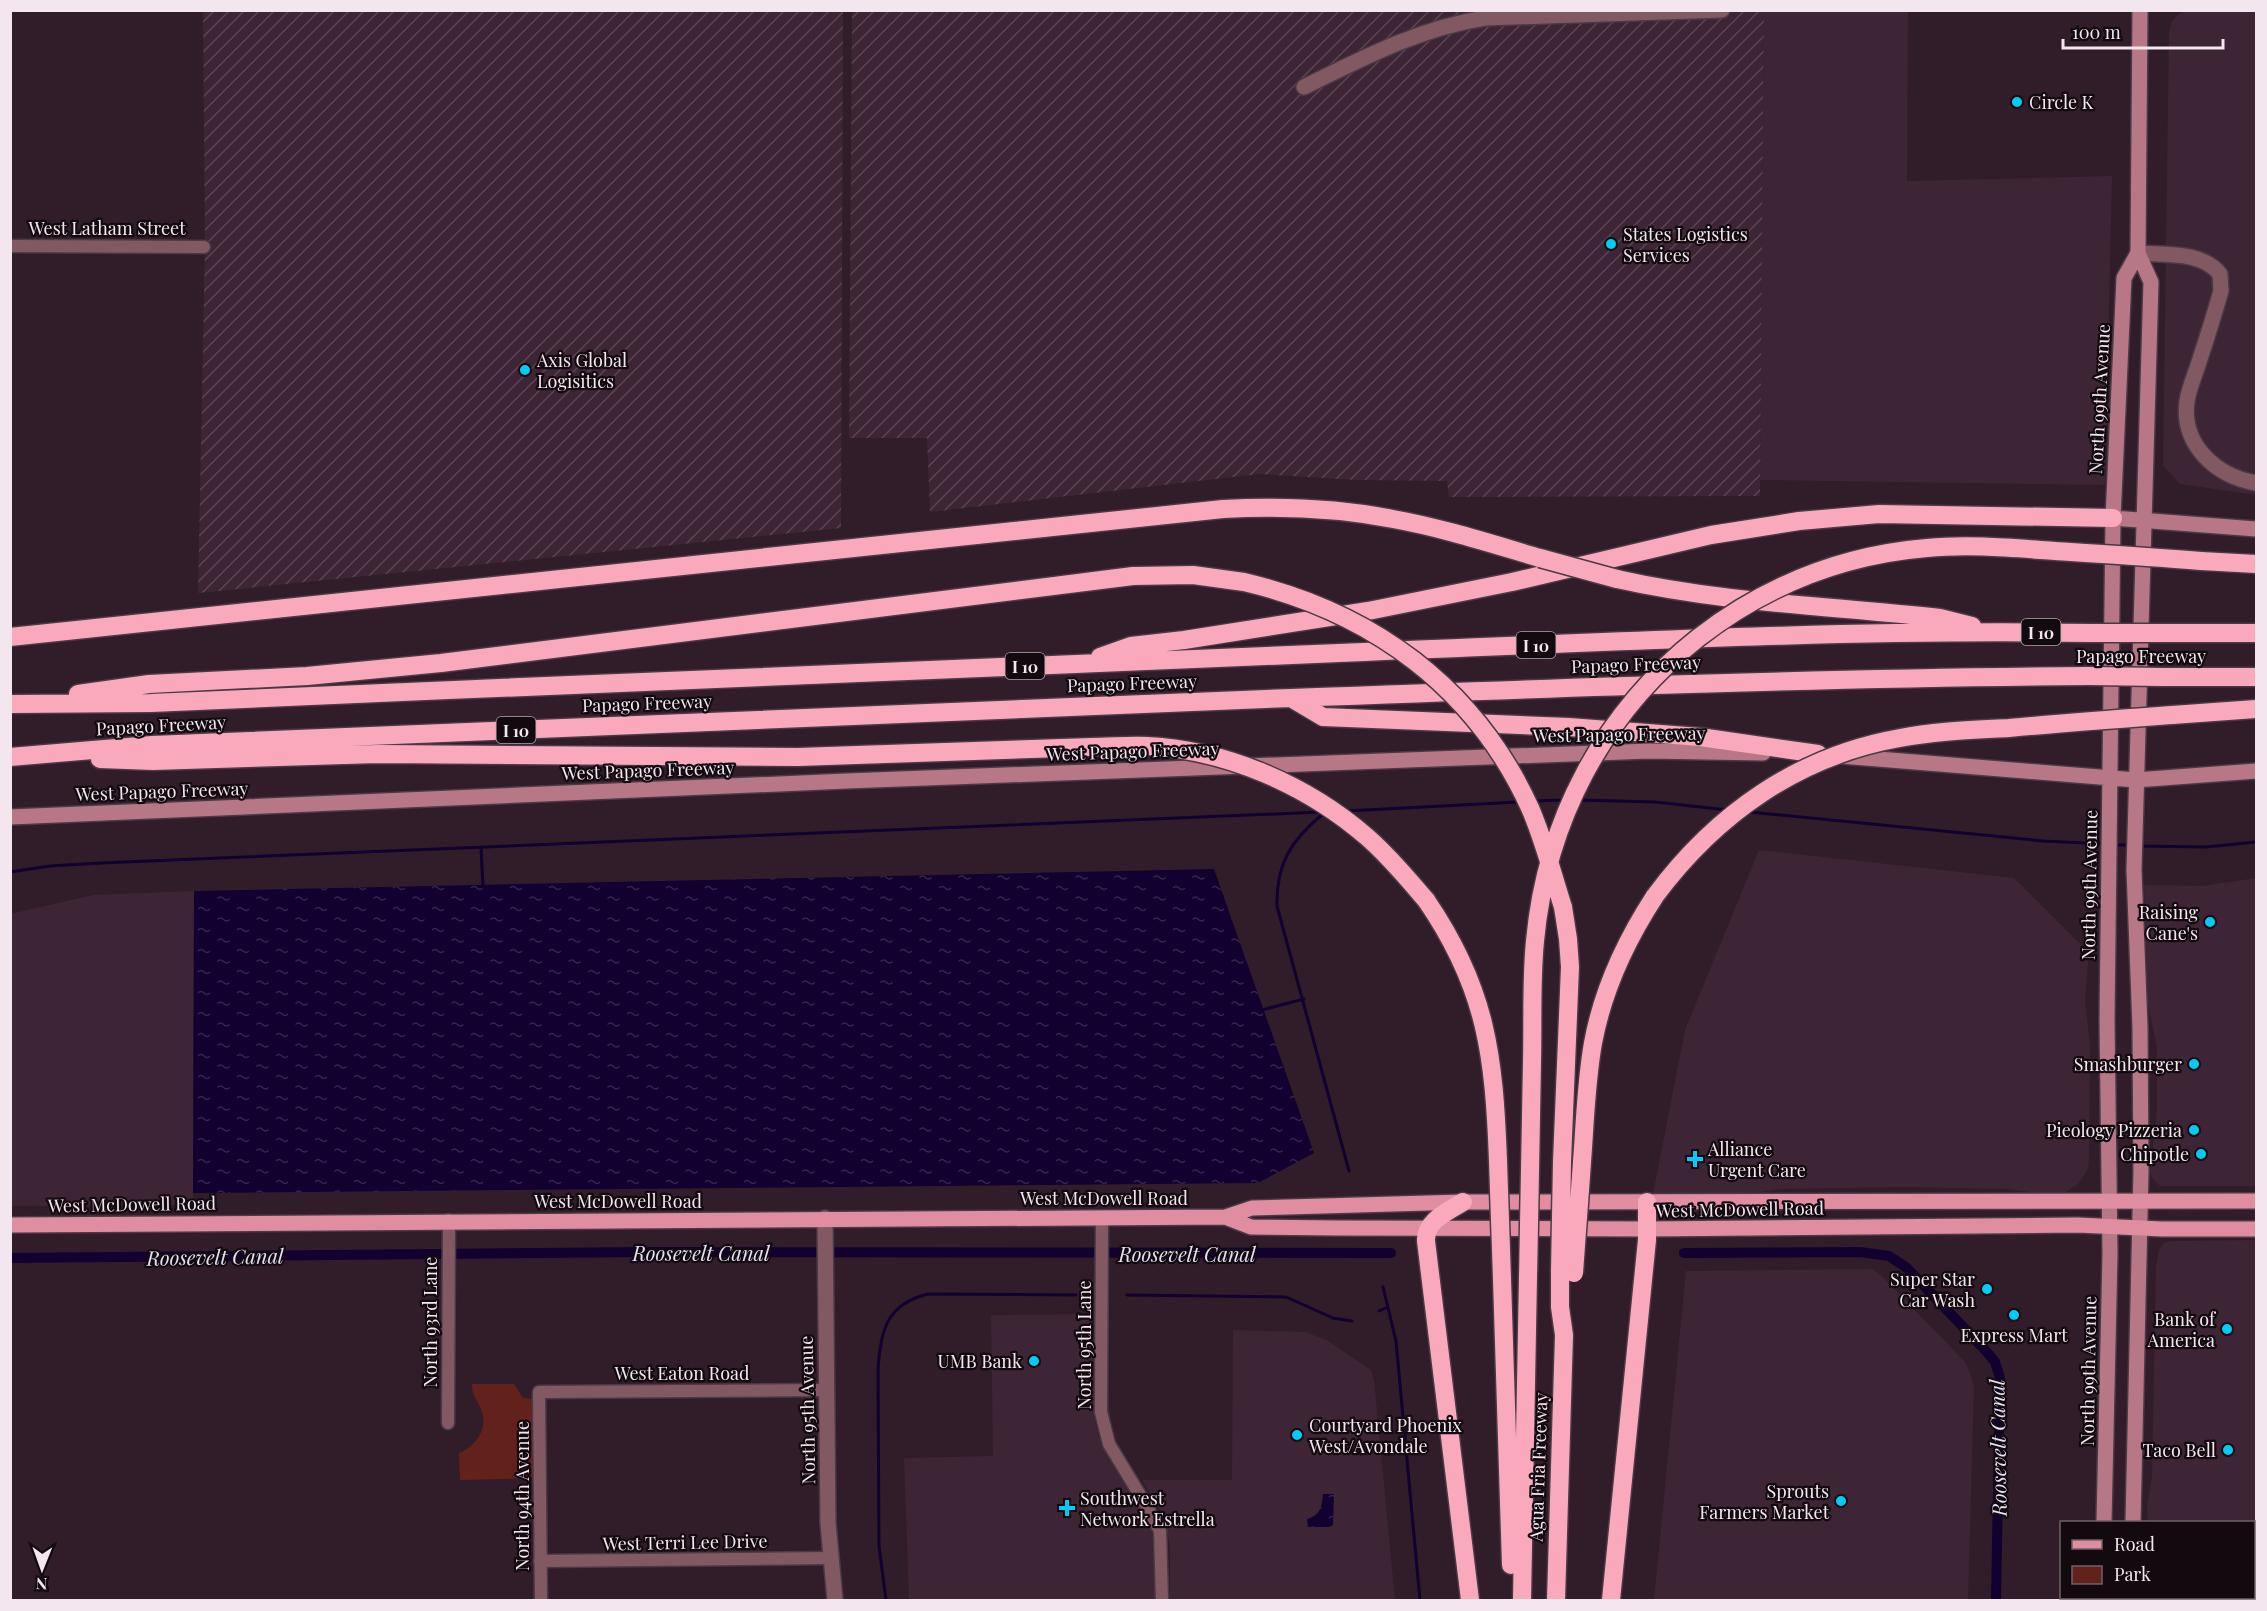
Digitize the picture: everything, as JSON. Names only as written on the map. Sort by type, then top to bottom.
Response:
[{"type":"highway","points":[[10,637],[1234,508],[1298,508],[1392,519],[1448,531],[1617,579],[1665,589],[1720,597],[1941,618],[1991,632]]},
{"type":"highway","points":[[1082,663],[1131,646],[1184,640],[1368,611],[1512,582],[1711,536],[1799,521],[1879,514],[2113,518]]},
{"type":"highway","points":[[1522,1600],[1533,967],[1538,915],[1554,843],[1574,792],[1609,732],[1654,677],[1674,657],[1707,631],[1754,601],[1801,577],[1859,559],[1906,550],[1951,546],[2020,548],[2256,564]]},
{"type":"highway","points":[[12,704],[149,684],[307,676],[441,663],[1133,576],[1193,575],[1245,582],[1289,594],[1334,612],[1406,654],[1445,686],[1483,730],[1521,789],[1545,845],[1563,907],[1570,967],[1562,1162],[1567,1272]]},
{"type":"highway","name":"Papago Freeway","points":[[12,704],[151,703],[1683,640],[1991,632],[2256,633]]},
{"type":"highway","name":"Papago Freeway","points":[[12,757],[152,745],[1291,698],[1814,680],[2089,676],[2256,677]]},
{"type":"highway","points":[[1291,698],[1323,717],[1569,726],[1700,738],[1818,754]]},
{"type":"highway","points":[[1567,1272],[1582,1162],[1590,1066],[1602,1004],[1627,942],[1655,896],[1687,855],[1722,821],[1765,790],[1827,758],[1874,743],[1931,734],[2256,709]]},
{"type":"highway","points":[[12,757],[153,761],[378,754],[754,757],[1146,746],[1170,748],[1231,762],[1270,776],[1319,802],[1366,836],[1426,900],[1458,953],[1477,998],[1484,1023],[1496,1091],[1510,1481],[1511,1600]]},
{"type":"highway","points":[[1463,1202],[1433,1222],[1427,1229],[1426,1241],[1470,1600]]},
{"type":"highway","points":[[1611,1600],[1626,1469],[1647,1229],[1647,1202]]},
{"type":"highway","name":"Agua Fria Freeway","points":[[1556,1600],[1564,1335],[1570,1308],[1567,1272]]},
{"type":"main road","name":"North 99th Avenue","points":[[2133,1521],[2141,1228],[2140,1027],[2134,870],[2151,282],[2138,253],[2140,10]]},
{"type":"main road","name":"North 99th Avenue","points":[[2104,1521],[2110,1226],[2107,1020],[2113,518],[2124,278],[2138,253]]},
{"type":"main road","points":[[2113,518],[2256,529]]},
{"type":"main road","name":"West Papago Freeway","points":[[10,818],[823,782],[1649,751],[1818,754],[2136,780],[2256,771]]},
{"type":"main road","name":"West McDowell Road","points":[[10,1225],[449,1220],[1225,1217],[1252,1208],[1463,1202],[2256,1201]]},
{"type":"main road","name":"West McDowell Road","points":[[1225,1217],[1251,1227],[1647,1229],[2110,1226],[2256,1229]]},
{"type":"street","points":[[1304,87],[1430,30],[1484,14],[1722,10]]},
{"type":"street","name":"West Latham Street","points":[[10,246],[204,247]]},
{"type":"street","points":[[2138,253],[2199,259],[2209,263],[2220,274],[2221,291],[2187,400],[2187,425],[2203,456],[2214,466],[2243,480],[2256,483]]},
{"type":"street","name":"North 95th Avenue","points":[[825,1218],[830,1558],[835,1600]]},
{"type":"street","name":"North 95th Lane","points":[[1102,1218],[1101,1412],[1109,1444],[1160,1531],[1162,1600]]},
{"type":"street","name":"North 93rd Lane","points":[[448,1424],[449,1220]]},
{"type":"street","name":"West Eaton Road","points":[[539,1392],[826,1390]]},
{"type":"street","name":"North 94th Avenue","points":[[539,1392],[541,1600]]},
{"type":"street","name":"West Terri Lee Drive","points":[[540,1561],[830,1558]]},
{"type":"shaded area","points":[[1483,10],[1485,18],[1764,11],[1760,496],[1449,497],[1447,481],[1356,480],[1259,474],[930,512],[927,438],[849,438],[852,11]]},
{"type":"shaded area","points":[[203,11],[843,11],[841,528],[198,593],[205,245]]},
{"type":"shaded area","points":[[1764,11],[1908,11],[1907,181],[2112,176],[2105,485],[1760,480]]},
{"type":"shaded area","points":[[2186,11],[2256,11],[2256,495],[2180,484],[2163,465],[2169,32],[2172,21]]},
{"type":"shaded area","points":[[1759,850],[2014,878],[2086,950],[2089,950],[2085,1000],[2090,1046],[2089,1159],[2088,1169],[2078,1184],[2064,1193],[2055,1195],[2007,1189],[1901,1187],[1782,1189],[1737,1195],[1653,1194],[1685,1030]]},
{"type":"shaded area","points":[[2256,878],[2256,1186],[2160,1186],[2152,1178],[2150,1172],[2157,1109],[2157,1047],[2148,1004],[2144,885],[2203,886]]},
{"type":"shaded area","points":[[194,891],[193,1205],[11,1206],[10,914],[93,895]]},
{"type":"shaded area","points":[[2256,1240],[2256,1600],[2150,1600],[2255,1599],[2255,1521],[2148,1521],[2147,1508],[2152,1476],[2156,1266],[2159,1250],[2164,1243]]},
{"type":"shaded area","points":[[1872,1269],[1882,1276],[1966,1363],[1974,1386],[1968,1600],[1654,1600],[1686,1271]]},
{"type":"shaded area","points":[[1092,1314],[1095,1419],[1098,1435],[1107,1456],[1149,1522],[1154,1537],[1156,1600],[909,1600],[904,1458],[993,1456],[991,1315]]},
{"type":"shaded area","points":[[1233,1330],[1306,1332],[1328,1341],[1371,1370],[1374,1380],[1395,1600],[1170,1600],[1170,1547],[1166,1525],[1142,1480],[1232,1480]]},
{"type":"green space","points":[[472,1384],[514,1384],[523,1398],[532,1399],[533,1478],[460,1480],[459,1453],[476,1440],[483,1421],[483,1414],[473,1394]]},
{"type":"water","points":[[1214,869],[1314,1153],[1258,1183],[193,1193],[194,891]]},
{"type":"water","points":[[1323,1494],[1334,1494],[1333,1525],[1308,1527],[1307,1519],[1315,1516],[1320,1510]]},
{"type":"waterway","points":[[1534,801],[1564,800]]},
{"type":"waterway","points":[[1579,800],[1655,802],[1728,810]]},
{"type":"waterway","points":[[1346,811],[1519,802]]},
{"type":"waterway","points":[[10,872],[50,866],[101,863],[1321,812]]},
{"type":"waterway","points":[[1750,812],[2043,841],[2105,844]]},
{"type":"waterway","points":[[1323,814],[1302,833],[1288,854],[1279,878],[1277,906],[1349,1171]]},
{"type":"waterway","points":[[2138,846],[2206,847],[2256,842]]},
{"type":"waterway","points":[[2114,845],[2129,845]]},
{"type":"waterway","points":[[481,847],[483,887]]},
{"type":"waterway","points":[[1262,1010],[1304,999]]},
{"type":"waterway","name":"Roosevelt Canal","points":[[10,1258],[649,1252],[1391,1253]]},
{"type":"waterway","name":"Roosevelt Canal","points":[[1684,1253],[1860,1252],[1889,1256],[1907,1268],[1986,1351],[1995,1362],[2000,1378],[1996,1600]]},
{"type":"waterway","points":[[1383,1287],[1396,1341],[1420,1600]]},
{"type":"waterway","points":[[886,1600],[879,1546],[878,1371],[884,1332],[894,1312],[914,1299],[928,1294],[1076,1295]]},
{"type":"waterway","points":[[1127,1295],[1286,1297],[1333,1318],[1352,1321]]},
{"type":"waterway","points":[[1379,1311],[1388,1307]]},
{"type":"place","name":"Circle K","points":[[2017,102]]},
{"type":"place","name":"States Logistics Services","points":[[1611,244]]},
{"type":"place","name":"Axis Global Logisitics","points":[[525,370]]},
{"type":"place","name":"Raising Cane's","points":[[2210,922]]},
{"type":"place","name":"Smashburger","points":[[2194,1064]]},
{"type":"place","name":"Pieology Pizzeria","points":[[2194,1130]]},
{"type":"place","name":"Chipotle","points":[[2201,1154]]},
{"type":"place","name":"Alliance Urgent Care","points":[[1695,1159]]},
{"type":"place","name":"Super Star Car Wash","points":[[1987,1289]]},
{"type":"place","name":"Express Mart","points":[[2014,1315]]},
{"type":"place","name":"Bank of America","points":[[2227,1329]]},
{"type":"place","name":"UMB Bank","points":[[1034,1361]]},
{"type":"place","name":"Courtyard Phoenix West/Avondale","points":[[1297,1435]]},
{"type":"place","name":"Taco Bell","points":[[2228,1450]]},
{"type":"place","name":"Sprouts Farmers Market","points":[[1841,1501]]},
{"type":"place","name":"Southwest Network Estrella","points":[[1067,1508]]}]
